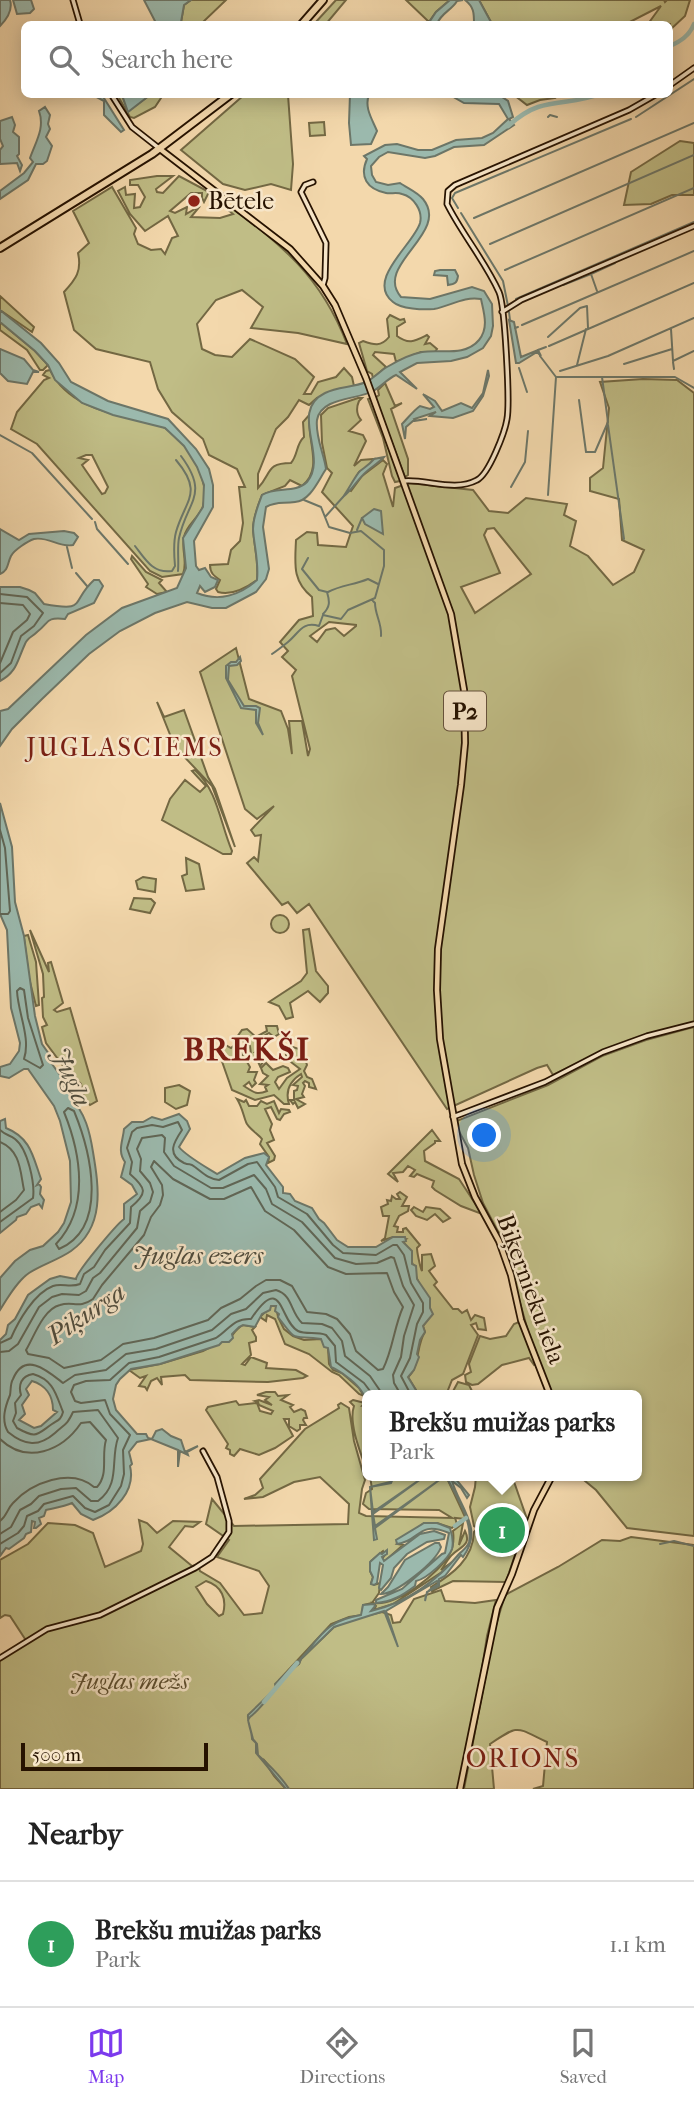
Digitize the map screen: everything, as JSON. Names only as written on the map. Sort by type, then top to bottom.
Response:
[{"type":"highway","points":[[305,21],[323,0]]},
{"type":"highway","points":[[0,248],[159,149],[226,98]]},
{"type":"main road","name":"P2","points":[[159,149],[274,235],[323,286],[342,318],[366,378],[451,614],[464,690],[463,770],[438,950],[437,990],[440,1039],[453,1117]]},
{"type":"main road","name":"Biķernieku iela","points":[[453,1117],[468,1182],[498,1237],[511,1275],[521,1320],[548,1390]]},
{"type":"main road","points":[[460,1789],[496,1608],[512,1574],[534,1510],[549,1481]]},
{"type":"street","points":[[73,0],[79,21]]},
{"type":"street","points":[[673,83],[694,68]]},
{"type":"street","points":[[114,98],[132,127],[159,149]]},
{"type":"street","points":[[404,481],[457,485],[475,482],[482,477],[490,463],[508,417],[499,292],[447,204],[448,191],[455,185],[629,110],[650,98]]},
{"type":"street","points":[[313,182],[301,192],[326,243],[326,278],[323,286]]},
{"type":"street","points":[[502,312],[521,300],[694,226]]},
{"type":"street","points":[[453,1117],[545,1082],[603,1052],[647,1036],[694,1024]]},
{"type":"street","points":[[0,1658],[47,1629],[100,1615],[212,1557],[229,1532],[229,1521],[217,1477],[203,1451]]},
{"type":"green space","points":[[191,0],[226,0],[204,21],[181,21],[184,5]]},
{"type":"green space","points":[[336,0],[346,0],[328,21],[317,21]]},
{"type":"green space","points":[[406,0],[450,0],[430,21]]},
{"type":"green space","points":[[479,0],[690,0],[685,16],[673,27],[673,21],[650,21],[661,6],[632,21],[490,21]]},
{"type":"green space","points":[[119,98],[123,98],[128,111],[146,98],[161,98],[155,107],[134,118],[130,117]]},
{"type":"green space","points":[[241,98],[288,98],[293,164],[291,190],[271,184],[245,190],[223,184],[181,150]]},
{"type":"green space","points":[[518,98],[555,98],[540,100],[527,105]]},
{"type":"green space","points":[[324,122],[325,135],[310,136],[309,123]]},
{"type":"green space","points":[[680,141],[694,143],[694,195],[672,195],[651,204],[624,205],[631,172]]},
{"type":"green space","points":[[173,176],[156,189],[157,192],[163,193],[179,176],[209,192],[204,202],[202,193],[191,193],[170,211],[175,213],[187,207],[186,214],[200,206],[191,217],[220,218],[233,214],[214,198],[217,196],[259,228],[309,277],[336,319],[347,344],[298,333],[251,328],[263,307],[242,290],[216,300],[197,324],[202,349],[215,355],[232,357],[250,339],[295,359],[314,377],[304,394],[311,394],[318,382],[336,377],[344,368],[352,377],[354,386],[317,398],[309,405],[299,400],[276,429],[258,474],[258,488],[273,467],[291,463],[304,437],[303,422],[310,414],[312,471],[302,486],[290,480],[285,486],[262,495],[253,525],[257,580],[234,592],[218,592],[216,589],[220,580],[213,574],[210,565],[228,564],[231,550],[240,541],[243,523],[239,487],[245,487],[237,469],[209,455],[203,439],[172,412],[158,389],[150,362],[96,349],[74,330],[64,292],[77,274],[78,253],[89,243],[73,211],[112,187],[136,228],[134,234],[138,244],[151,250],[161,249],[165,254],[172,238],[178,236],[168,216],[145,231],[130,214],[118,191],[125,187],[126,195],[135,194],[134,208],[140,207],[145,197],[138,185],[130,185],[130,180]]},
{"type":"green space","points":[[0,296],[34,327],[32,332],[0,310]]},
{"type":"green space","points":[[390,315],[404,319],[405,322],[397,327],[397,336],[412,341],[427,335],[429,337],[425,344],[430,343],[437,349],[435,352],[421,352],[396,362],[394,354],[375,352],[373,355],[386,367],[373,378],[367,371],[359,343],[363,341],[377,344],[386,340],[389,337],[387,319]]},
{"type":"green space","points":[[0,322],[48,365],[43,370],[40,370],[27,350],[0,330]]},
{"type":"green space","points":[[50,370],[65,390],[75,398],[109,413],[161,426],[173,434],[189,452],[200,473],[205,495],[201,510],[184,537],[183,574],[162,577],[150,571],[37,444],[11,429],[17,412],[44,380],[49,378],[43,375]],"holes":[[[92,455],[108,487],[102,494],[82,465],[88,460],[79,458]]]},
{"type":"green space","points":[[677,380],[694,393],[694,1022],[622,1044],[553,1075],[547,1065],[537,1068],[447,1109],[309,904],[297,913],[288,902],[282,905],[247,863],[254,857],[258,861],[261,835],[255,836],[251,830],[274,806],[257,819],[245,809],[200,672],[236,648],[249,699],[281,711],[288,729],[292,754],[289,721],[302,721],[308,756],[310,749],[292,676],[296,670],[282,657],[288,651],[280,642],[299,620],[313,616],[312,597],[301,585],[296,572],[296,540],[307,532],[317,533],[318,545],[346,547],[353,526],[322,492],[332,473],[327,468],[322,443],[321,415],[328,408],[358,398],[362,398],[357,409],[361,420],[349,431],[363,435],[366,441],[354,466],[361,460],[374,459],[368,467],[359,472],[349,490],[383,460],[387,464],[383,474],[393,507],[395,488],[409,483],[473,490],[489,511],[508,513],[526,498],[567,504],[564,515],[576,521],[570,546],[588,556],[613,585],[634,572],[644,550],[622,540],[619,499],[590,491],[590,478],[603,468],[609,408],[600,382]],"holes":[[[494,528],[531,574],[475,613],[461,587],[500,573],[484,535],[487,529]],[[329,622],[356,625],[356,626],[344,636],[335,628],[326,630],[317,642],[310,636]]]},
{"type":"green space","points":[[385,383],[395,406],[402,403],[391,409],[408,459],[408,475],[405,477],[375,398]]},
{"type":"green space","points":[[371,398],[400,481],[395,482],[392,476],[383,438],[368,399]]},
{"type":"green space","points":[[132,556],[146,572],[162,580],[159,583],[167,592],[157,594],[146,587],[148,584],[131,559]]},
{"type":"green space","points":[[157,702],[164,717],[184,710],[235,847],[212,786],[175,747]]},
{"type":"green space","points":[[195,770],[214,797],[231,854],[223,854],[162,820],[170,799],[185,780],[200,792],[206,786],[192,771]]},
{"type":"green space","points":[[186,858],[199,864],[204,889],[186,891],[182,876],[187,874]]},
{"type":"green space","points":[[143,877],[156,879],[155,892],[138,889],[136,881]]},
{"type":"green space","points":[[134,898],[151,899],[155,903],[150,913],[130,909]]},
{"type":"green space","points":[[280,915],[286,918],[289,924],[286,930],[280,933],[274,930],[271,924],[274,918]]},
{"type":"green space","points":[[309,929],[316,971],[328,986],[328,993],[320,1002],[308,991],[290,1003],[293,1017],[286,1019],[279,1006],[269,1002],[301,981],[307,973],[303,930]]},
{"type":"green space","points":[[30,930],[49,972],[48,963],[51,962],[63,1003],[54,1010],[57,1012],[70,1008],[97,1101],[90,1105],[84,1098],[81,1084],[46,1043],[42,1027],[47,1025],[43,1017],[43,974]]},
{"type":"green space","points":[[28,935],[36,962],[39,1005],[36,1006],[24,938]]},
{"type":"green space","points":[[266,1026],[277,1026],[279,1034],[274,1037],[269,1033],[255,1041],[261,1045],[255,1052],[261,1052],[264,1061],[260,1066],[256,1057],[246,1060],[250,1067],[248,1072],[257,1072],[254,1080],[256,1083],[252,1087],[249,1082],[244,1086],[257,1093],[267,1091],[265,1087],[268,1085],[260,1084],[268,1076],[261,1068],[266,1063],[273,1070],[283,1066],[290,1072],[278,1077],[275,1082],[279,1089],[287,1078],[300,1069],[287,1059],[285,1050],[290,1046],[302,1050],[307,1065],[304,1071],[307,1077],[312,1079],[316,1089],[309,1087],[309,1083],[305,1081],[303,1083],[304,1097],[296,1099],[305,1104],[298,1108],[295,1102],[293,1104],[290,1100],[294,1100],[294,1091],[298,1086],[293,1085],[302,1077],[301,1074],[289,1087],[289,1104],[284,1104],[274,1095],[255,1100],[232,1090],[218,1050],[224,1060],[222,1043],[231,1048],[236,1044],[241,1047],[242,1055],[251,1054],[250,1046],[237,1037],[242,1030],[247,1029],[256,1037],[267,1031]]},
{"type":"green space","points":[[694,1027],[694,1536],[627,1528],[596,1490],[585,1481],[642,1481],[642,1390],[550,1390],[530,1338],[502,1239],[483,1203],[468,1148],[454,1122],[548,1085],[602,1056]]},
{"type":"green space","points":[[179,1085],[190,1091],[187,1105],[176,1109],[165,1102],[165,1088]]},
{"type":"green space","points":[[237,1099],[244,1102],[246,1100],[249,1106],[257,1106],[261,1101],[267,1104],[274,1101],[279,1113],[281,1109],[289,1110],[280,1120],[271,1107],[265,1109],[272,1124],[270,1130],[274,1140],[267,1143],[275,1156],[274,1160],[268,1163],[269,1157],[260,1144],[262,1139],[247,1124]]},
{"type":"green space","points":[[432,1130],[440,1141],[435,1141],[424,1151],[425,1161],[459,1179],[482,1214],[461,1206],[435,1190],[432,1187],[434,1181],[417,1174],[410,1176],[415,1170],[408,1166],[403,1172],[393,1173],[398,1182],[388,1174]]},
{"type":"green space","points":[[400,1192],[407,1197],[402,1206],[409,1206],[408,1211],[399,1216],[394,1226],[398,1227],[397,1232],[403,1232],[406,1228],[420,1245],[417,1250],[422,1271],[422,1255],[431,1254],[435,1266],[429,1271],[437,1282],[434,1285],[453,1309],[462,1313],[467,1310],[471,1320],[475,1315],[484,1318],[486,1330],[478,1329],[476,1323],[471,1325],[478,1335],[463,1374],[452,1380],[448,1390],[416,1390],[408,1377],[416,1362],[430,1307],[403,1241],[406,1239],[393,1237],[381,1241],[385,1238],[389,1216],[383,1216],[381,1207],[388,1204],[387,1200],[391,1201],[392,1196],[400,1199],[397,1194]]},
{"type":"green space","points":[[414,1207],[423,1212],[426,1207],[440,1209],[450,1218],[443,1222],[435,1214],[427,1220],[416,1216],[411,1210]]},
{"type":"green space","points":[[271,1306],[276,1306],[284,1329],[293,1336],[304,1340],[321,1339],[328,1348],[329,1364],[333,1370],[342,1373],[359,1388],[362,1395],[309,1354],[285,1344],[275,1319],[267,1315],[266,1321],[260,1317]]},
{"type":"green space","points":[[519,1322],[537,1363],[534,1365],[529,1358],[502,1365],[478,1384],[466,1382],[465,1375],[471,1372],[469,1364],[480,1336],[490,1339],[506,1336],[514,1324]]},
{"type":"green space","points":[[243,1325],[255,1327],[252,1330],[256,1341],[249,1343],[251,1355],[242,1364],[245,1365],[251,1357],[267,1363],[266,1368],[296,1370],[307,1376],[268,1382],[190,1380],[185,1375],[161,1377],[162,1385],[157,1378],[151,1381],[147,1390],[139,1386],[146,1376],[140,1378],[129,1370],[203,1351],[225,1342]]},
{"type":"green space","points":[[458,1382],[469,1385],[472,1390],[454,1390]]},
{"type":"green space","points":[[275,1392],[278,1396],[288,1395],[281,1400],[293,1405],[290,1407],[294,1412],[301,1409],[305,1411],[307,1418],[303,1420],[306,1425],[300,1425],[297,1431],[289,1426],[289,1419],[284,1419],[293,1436],[275,1448],[259,1455],[240,1449],[234,1456],[230,1454],[230,1450],[226,1448],[228,1444],[206,1410],[208,1407],[236,1401],[239,1405],[257,1403],[260,1411],[271,1414],[273,1411],[255,1401],[272,1405],[265,1400],[269,1397],[257,1395]]},
{"type":"green space","points":[[350,1402],[362,1402],[362,1456],[354,1430],[354,1406]]},
{"type":"green space","name":"Juglas mežs","points":[[341,1403],[349,1408],[362,1481],[365,1481],[359,1513],[366,1516],[452,1518],[439,1510],[369,1509],[363,1504],[366,1493],[372,1489],[371,1481],[448,1481],[466,1519],[455,1518],[457,1524],[452,1528],[437,1523],[424,1523],[397,1544],[403,1545],[385,1561],[382,1559],[385,1555],[383,1551],[371,1561],[371,1583],[380,1583],[379,1593],[372,1603],[363,1605],[362,1615],[331,1624],[279,1680],[275,1689],[292,1667],[299,1664],[334,1627],[349,1620],[382,1612],[391,1615],[393,1623],[400,1622],[414,1599],[441,1590],[445,1601],[475,1603],[496,1600],[458,1789],[289,1789],[263,1759],[286,1789],[0,1789],[0,1660],[27,1642],[10,1616],[0,1618],[0,1560],[28,1544],[48,1523],[75,1525],[93,1533],[105,1567],[141,1551],[143,1544],[139,1520],[147,1523],[157,1533],[173,1521],[200,1522],[193,1527],[185,1526],[169,1547],[192,1566],[198,1565],[200,1571],[220,1583],[244,1615],[262,1613],[269,1586],[259,1571],[217,1557],[229,1540],[206,1524],[212,1499],[234,1526],[348,1524],[349,1504],[320,1477],[294,1482],[263,1497],[244,1499],[263,1488],[260,1479],[305,1429],[339,1408]],"holes":[[[206,1581],[216,1586],[224,1598],[223,1614],[219,1616],[196,1587]]]},
{"type":"green space","points":[[476,1481],[514,1481],[527,1519],[506,1582],[453,1581],[432,1591],[431,1587],[454,1571],[470,1550],[474,1532],[478,1528],[474,1526],[470,1507]]},
{"type":"green space","points":[[463,1523],[459,1545],[465,1531],[466,1543],[451,1556],[441,1570],[452,1562],[448,1568],[393,1604],[374,1610],[376,1606],[373,1603],[383,1603],[405,1594],[437,1570],[451,1550],[453,1531]]},
{"type":"green space","points":[[631,1537],[694,1545],[694,1789],[533,1789],[543,1786],[547,1742],[518,1730],[507,1733],[490,1744],[494,1789],[464,1789],[494,1632],[505,1595],[602,1540],[620,1541]]},
{"type":"water","points":[[0,0],[10,0],[11,7],[0,26]]},
{"type":"water","points":[[13,0],[31,0],[34,9],[30,13],[17,14]]},
{"type":"water","points":[[144,0],[191,0],[184,5],[181,21],[155,21]]},
{"type":"water","points":[[450,0],[463,0],[457,1],[439,21],[430,21]]},
{"type":"water","points":[[465,0],[479,0],[490,21],[474,21],[470,5]]},
{"type":"water","points":[[98,98],[104,98],[124,130],[121,132],[104,115],[104,101]]},
{"type":"water","points":[[123,98],[146,98],[128,112]]},
{"type":"water","points":[[350,98],[368,98],[368,109],[377,131],[371,144],[351,145]]},
{"type":"water","points":[[455,98],[504,98],[508,101],[513,117],[509,119],[514,125],[484,145],[454,147],[425,158],[388,152],[371,166],[376,182],[388,185],[400,183],[423,199],[429,212],[421,237],[397,273],[395,285],[401,297],[430,299],[472,287],[484,291],[492,304],[493,326],[491,336],[483,348],[467,357],[417,363],[400,372],[417,389],[396,375],[373,391],[325,407],[317,420],[317,426],[326,469],[305,498],[266,507],[263,527],[269,569],[266,579],[256,592],[226,608],[212,608],[187,602],[155,613],[120,631],[89,654],[42,699],[12,729],[0,746],[0,711],[8,709],[86,635],[122,608],[177,588],[186,568],[183,538],[203,507],[204,485],[184,446],[165,428],[113,415],[82,403],[55,380],[48,365],[35,351],[0,322],[0,310],[41,343],[71,382],[108,401],[168,419],[196,449],[209,469],[213,485],[213,507],[194,541],[196,566],[199,570],[205,568],[211,577],[218,580],[215,587],[205,592],[200,586],[197,593],[221,597],[244,590],[257,580],[253,525],[262,495],[302,486],[313,472],[309,422],[315,401],[330,391],[366,382],[409,356],[422,352],[467,349],[482,335],[485,320],[481,299],[463,300],[434,309],[418,309],[393,302],[386,293],[388,273],[416,232],[420,214],[417,205],[410,198],[400,193],[374,189],[364,177],[367,159],[364,156],[385,145],[397,144],[418,150],[432,150],[456,140],[482,138],[493,133],[508,119],[499,104],[464,103]]},
{"type":"water","points":[[45,107],[50,115],[50,129],[46,137],[52,146],[47,161],[36,164],[28,180],[0,199],[0,191],[24,173],[33,162],[30,158],[40,129],[39,111]]},
{"type":"water","points":[[12,117],[15,125],[13,132],[19,137],[17,156],[22,165],[20,171],[17,163],[0,164],[0,150],[3,146],[0,139],[0,121]]},
{"type":"water","points":[[455,270],[458,276],[456,282],[448,285],[447,276],[434,275],[435,271]]},
{"type":"water","points":[[509,320],[514,322],[521,357],[538,350],[541,356],[537,352],[516,363]]},
{"type":"water","points":[[0,349],[24,359],[33,370],[39,372],[33,372],[27,384],[8,381],[0,373]]},
{"type":"water","points":[[488,370],[489,376],[483,396],[473,411],[453,418],[430,416],[436,412],[414,419],[415,421],[406,427],[405,439],[402,424],[420,406],[430,409],[434,407],[423,394],[435,401],[442,411],[461,403],[472,408],[483,393]]},
{"type":"water","points":[[384,457],[343,497],[360,471],[374,459]]},
{"type":"water","points":[[374,509],[381,511],[383,534],[365,524],[362,518]]},
{"type":"water","points":[[0,529],[19,540],[29,534],[64,531],[74,533],[78,537],[73,545],[44,539],[31,540],[13,554],[6,569],[0,574]]},
{"type":"water","points":[[94,580],[99,580],[103,586],[94,603],[68,614],[65,619],[48,621],[27,640],[16,666],[0,681],[0,587],[20,587],[35,593],[44,604],[67,607],[76,603]]},
{"type":"water","points":[[240,657],[241,661],[237,665],[229,666],[228,680],[244,706],[260,708],[258,723],[263,735],[256,723],[256,710],[241,708],[226,678],[226,666]]},
{"type":"water","points":[[0,803],[12,847],[15,902],[24,936],[35,1016],[42,1044],[65,1088],[73,1094],[71,1100],[86,1123],[98,1193],[94,1219],[82,1241],[71,1251],[25,1276],[0,1310],[0,1278],[15,1261],[30,1250],[43,1246],[58,1232],[71,1202],[70,1161],[54,1106],[28,1069],[9,1078],[0,1076],[0,1067],[10,1064],[19,1051],[20,1043],[11,1008],[7,930],[0,914]]},
{"type":"water","name":"Juglas ezers","points":[[179,1114],[187,1121],[190,1129],[179,1147],[217,1174],[245,1158],[264,1153],[269,1157],[266,1165],[283,1187],[283,1193],[290,1194],[295,1201],[312,1208],[337,1240],[348,1247],[376,1247],[393,1237],[405,1237],[406,1241],[403,1242],[412,1251],[412,1264],[416,1266],[417,1279],[430,1298],[433,1314],[423,1326],[425,1332],[420,1340],[417,1354],[419,1357],[408,1377],[416,1390],[362,1390],[362,1392],[351,1380],[331,1367],[328,1348],[324,1347],[321,1339],[295,1336],[278,1317],[276,1306],[271,1306],[270,1310],[262,1314],[255,1327],[239,1327],[229,1342],[222,1342],[160,1364],[131,1369],[116,1385],[113,1399],[116,1410],[137,1434],[146,1434],[152,1439],[156,1431],[162,1429],[181,1440],[185,1452],[198,1446],[187,1452],[188,1455],[180,1451],[178,1467],[178,1450],[151,1439],[137,1442],[129,1452],[132,1464],[127,1492],[109,1512],[93,1520],[81,1514],[72,1503],[46,1510],[44,1516],[39,1518],[41,1524],[34,1528],[35,1522],[32,1521],[31,1532],[9,1549],[6,1548],[0,1556],[0,1340],[28,1295],[50,1279],[60,1276],[76,1279],[106,1238],[124,1219],[124,1204],[137,1194],[132,1185],[121,1177],[125,1162],[121,1150],[124,1129],[132,1122],[143,1122],[152,1117],[162,1120]],"holes":[[[32,1381],[44,1388],[52,1400],[53,1410],[57,1412],[41,1426],[34,1428],[19,1420],[25,1414],[22,1405],[29,1395],[26,1389]]]},
{"type":"water","points":[[5,1119],[6,1128],[21,1137],[30,1149],[41,1179],[37,1185],[41,1187],[40,1194],[44,1200],[42,1208],[39,1204],[31,1207],[26,1214],[17,1217],[0,1233],[0,1121]]},
{"type":"water","points":[[418,1481],[373,1514],[375,1526],[438,1481],[375,1528],[377,1539],[374,1540],[370,1487],[373,1512]]},
{"type":"water","points":[[448,1481],[452,1481],[471,1528],[469,1547],[463,1557],[461,1555],[445,1576],[439,1579],[439,1586],[428,1591],[438,1584],[437,1581],[386,1611],[398,1647],[384,1611],[334,1627],[301,1659],[299,1664],[248,1720],[248,1715],[276,1688],[275,1684],[331,1626],[343,1619],[361,1615],[363,1605],[374,1604],[371,1611],[396,1603],[420,1590],[466,1547],[470,1534],[462,1508]]},
{"type":"water","points":[[452,1481],[457,1481],[469,1495],[467,1498],[461,1488]]},
{"type":"water","points":[[424,1523],[437,1523],[450,1528],[453,1543],[447,1558],[406,1592],[392,1600],[376,1603],[376,1600],[402,1589],[445,1553],[449,1533],[439,1530],[425,1530],[397,1544],[396,1540]]},
{"type":"water","points":[[434,1531],[445,1535],[444,1539],[427,1542],[407,1554],[394,1568],[391,1578],[381,1590],[379,1588],[383,1565],[380,1563],[377,1583],[371,1584],[373,1577],[370,1562],[380,1553],[387,1550],[387,1554],[382,1557],[384,1561],[420,1534]]},
{"type":"water","points":[[439,1543],[441,1547],[432,1561],[396,1589],[381,1594],[405,1560]]},
{"type":"water","points":[[248,1720],[257,1744],[258,1755],[289,1789],[286,1789],[256,1753],[256,1743],[252,1739]]},
{"type":"waterway","points":[[673,44],[684,38],[694,24]]},
{"type":"waterway","points":[[673,93],[694,79]]},
{"type":"waterway","points":[[508,126],[538,107],[588,98]]},
{"type":"waterway","points":[[636,117],[665,98]]},
{"type":"waterway","points":[[548,117],[557,117]]},
{"type":"waterway","points":[[458,208],[452,198],[455,193],[631,119]]},
{"type":"waterway","points":[[474,218],[694,123]]},
{"type":"waterway","points":[[490,244],[694,155]]},
{"type":"waterway","points":[[505,270],[694,188]]},
{"type":"waterway","points":[[461,213],[503,281],[508,306]]},
{"type":"waterway","points":[[516,299],[694,222]]},
{"type":"waterway","points":[[522,325],[694,251]]},
{"type":"waterway","points":[[591,274],[615,263]]},
{"type":"waterway","points":[[563,285],[591,274],[597,291]]},
{"type":"waterway","points":[[549,346],[694,283]]},
{"type":"waterway","points":[[548,337],[580,308],[587,306],[588,328]]},
{"type":"waterway","points":[[509,312],[510,320]]},
{"type":"waterway","points":[[560,371],[608,356],[694,318]]},
{"type":"waterway","points":[[577,365],[586,329]]},
{"type":"waterway","points":[[671,329],[673,361],[694,351]]},
{"type":"waterway","points":[[538,350],[546,347]]},
{"type":"waterway","points":[[624,364],[672,349]]},
{"type":"waterway","points":[[540,356],[556,377],[548,495]]},
{"type":"waterway","points":[[673,362],[674,369]]},
{"type":"waterway","points":[[519,368],[527,392]]},
{"type":"waterway","points":[[556,377],[675,377],[694,388]]},
{"type":"waterway","points":[[579,400],[586,452],[595,452],[608,422],[602,377]]},
{"type":"waterway","points":[[608,425],[624,539]]},
{"type":"waterway","points":[[511,487],[525,462],[528,431]]},
{"type":"waterway","points":[[0,435],[32,453],[92,519]]},
{"type":"waterway","points":[[178,571],[179,538],[195,489],[190,469],[181,456]]},
{"type":"waterway","points":[[135,546],[155,568],[172,571],[175,566],[175,536],[191,489],[176,460]]},
{"type":"waterway","points":[[325,517],[343,497]]},
{"type":"waterway","points":[[272,654],[305,626],[319,626],[323,615],[341,619],[348,610],[375,598],[384,566],[384,550],[361,531],[350,533],[329,527],[321,507],[304,500]]},
{"type":"waterway","points":[[357,530],[362,518]]},
{"type":"waterway","points":[[95,522],[97,529],[128,564]]},
{"type":"waterway","points":[[67,547],[72,568]]},
{"type":"waterway","points":[[308,558],[302,569],[319,590],[327,592],[329,602],[323,614]]},
{"type":"waterway","points":[[76,573],[87,586]]},
{"type":"waterway","points":[[328,592],[368,579],[378,584]]},
{"type":"waterway","points":[[373,601],[381,636]]},
{"type":"waterway","points":[[455,1526],[466,1518]]},
{"type":"waterway","points":[[660,1544],[674,1541],[694,1546]]},
{"type":"waterway","name":"Piķurga","points":[[264,1702],[297,1663]]},
{"type":"place","name":"Bētele","points":[[194,201]]},
{"type":"place","name":"Brekšu muižas parks","points":[[502,1530]]},
{"type":"district","name":"JUGLASCIEMS","points":[[125,747]]},
{"type":"district","name":"BREKŠI","points":[[247,1049]]},
{"type":"district","name":"ORIONS","points":[[523,1758]]},
{"type":"water label","name":"Jugla","points":[[71,1077]]}]
